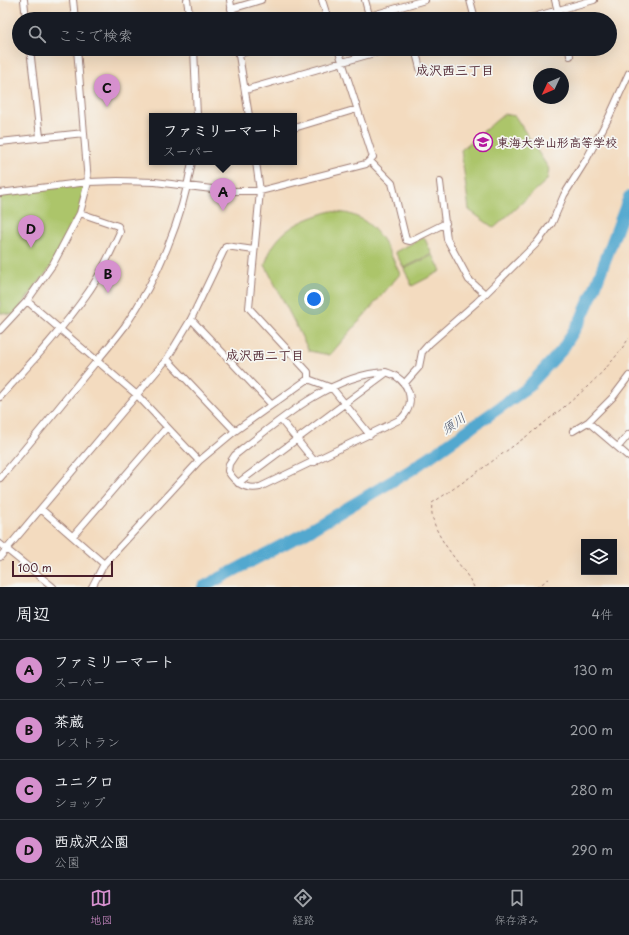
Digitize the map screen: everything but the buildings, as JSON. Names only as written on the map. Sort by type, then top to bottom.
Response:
[{"type":"street","points":[[24,0],[25,12]]},
{"type":"street","points":[[73,0],[74,12]]},
{"type":"street","points":[[187,0],[189,12]]},
{"type":"street","points":[[230,0],[232,12]]},
{"type":"street","points":[[231,9],[261,0]]},
{"type":"street","points":[[322,0],[326,12]]},
{"type":"street","points":[[365,0],[368,12]]},
{"type":"street","points":[[398,0],[400,7]]},
{"type":"street","points":[[386,12],[425,0]]},
{"type":"street","points":[[470,0],[473,12]]},
{"type":"street","points":[[555,0],[558,12]]},
{"type":"street","points":[[548,12],[594,0]]},
{"type":"street","points":[[31,56],[40,137]]},
{"type":"street","points":[[0,330],[27,301],[53,264],[80,212],[88,182],[78,56]]},
{"type":"street","points":[[194,56],[197,113]]},
{"type":"street","points":[[239,56],[249,113]]},
{"type":"street","points":[[0,193],[88,182],[118,181],[155,182],[228,191],[260,191],[366,164],[373,157],[340,56]]},
{"type":"street","points":[[245,90],[360,56]]},
{"type":"street","points":[[417,56],[421,72]]},
{"type":"street","points":[[404,384],[418,367],[422,352],[429,344],[536,244],[552,223],[564,195],[610,117],[629,73]]},
{"type":"street","points":[[297,127],[357,109]]},
{"type":"street","points":[[0,142],[84,133]]},
{"type":"street","points":[[370,161],[392,183],[406,240],[410,241],[446,223]]},
{"type":"street","points":[[0,478],[38,435],[125,326],[151,282],[169,243],[188,187],[192,165]]},
{"type":"street","points":[[256,165],[260,191],[249,308],[308,372],[308,379]]},
{"type":"street","points":[[440,182],[447,239],[469,280],[484,294]]},
{"type":"street","points":[[0,397],[87,294],[107,261],[120,232],[118,226],[80,212]]},
{"type":"street","points":[[0,557],[167,359],[191,319],[226,246],[254,250]]},
{"type":"street","points":[[27,301],[98,360],[137,395],[199,461]]},
{"type":"street","points":[[191,319],[271,404]]},
{"type":"street","points":[[167,359],[235,431]]},
{"type":"street","points":[[238,483],[386,372]]},
{"type":"street","points":[[386,372],[393,374],[404,384],[410,396],[410,407],[408,412],[401,419],[370,435],[315,462],[254,489],[238,483],[228,471],[229,464],[235,455],[306,402],[332,388],[367,374],[386,372]]},
{"type":"street","points":[[573,431],[588,422],[613,397],[629,376]]},
{"type":"street","points":[[308,379],[332,388],[370,435]]},
{"type":"street","points":[[92,587],[104,564],[199,461],[235,431],[308,379]]},
{"type":"street","points":[[281,420],[315,462]]},
{"type":"street","points":[[588,422],[629,457]]},
{"type":"street","points":[[73,536],[167,427]]},
{"type":"street","points":[[618,447],[629,434]]},
{"type":"street","points":[[40,509],[104,564]]},
{"type":"street","points":[[0,544],[48,586]]},
{"type":"path","points":[[474,587],[438,534],[431,510],[432,503],[483,469],[572,401],[602,371],[629,338]]},
{"type":"path","points":[[537,587],[549,579]]},
{"type":"green space","points":[[504,114],[515,116],[549,169],[547,180],[494,228],[469,210],[461,150]]},
{"type":"green space","points":[[88,182],[80,213],[53,264],[14,315],[0,313],[0,193]]},
{"type":"green space","points":[[331,211],[350,214],[369,225],[382,239],[400,274],[330,355],[309,351],[265,265],[269,253],[282,235],[299,223]]},
{"type":"green space","points":[[424,237],[432,254],[404,268],[395,252]]},
{"type":"green space","points":[[433,255],[441,271],[412,286],[404,269]]},
{"type":"waterway","name":"須川","points":[[203,587],[305,533],[411,470],[526,389],[562,350],[581,319],[594,290],[629,197]]},
{"type":"place","name":"ユニクロ","points":[[107,107]]},
{"type":"place","name":"東海大学山形高等学校","points":[[483,142]]},
{"type":"place","name":"ファミリーマート","points":[[223,211]]},
{"type":"place","name":"西成沢公園","points":[[31,248]]},
{"type":"place","name":"茶蔵","points":[[108,293]]},
{"type":"district","name":"成沢西三丁目","points":[[455,69]]},
{"type":"district","name":"成沢西二丁目","points":[[265,354]]}]
